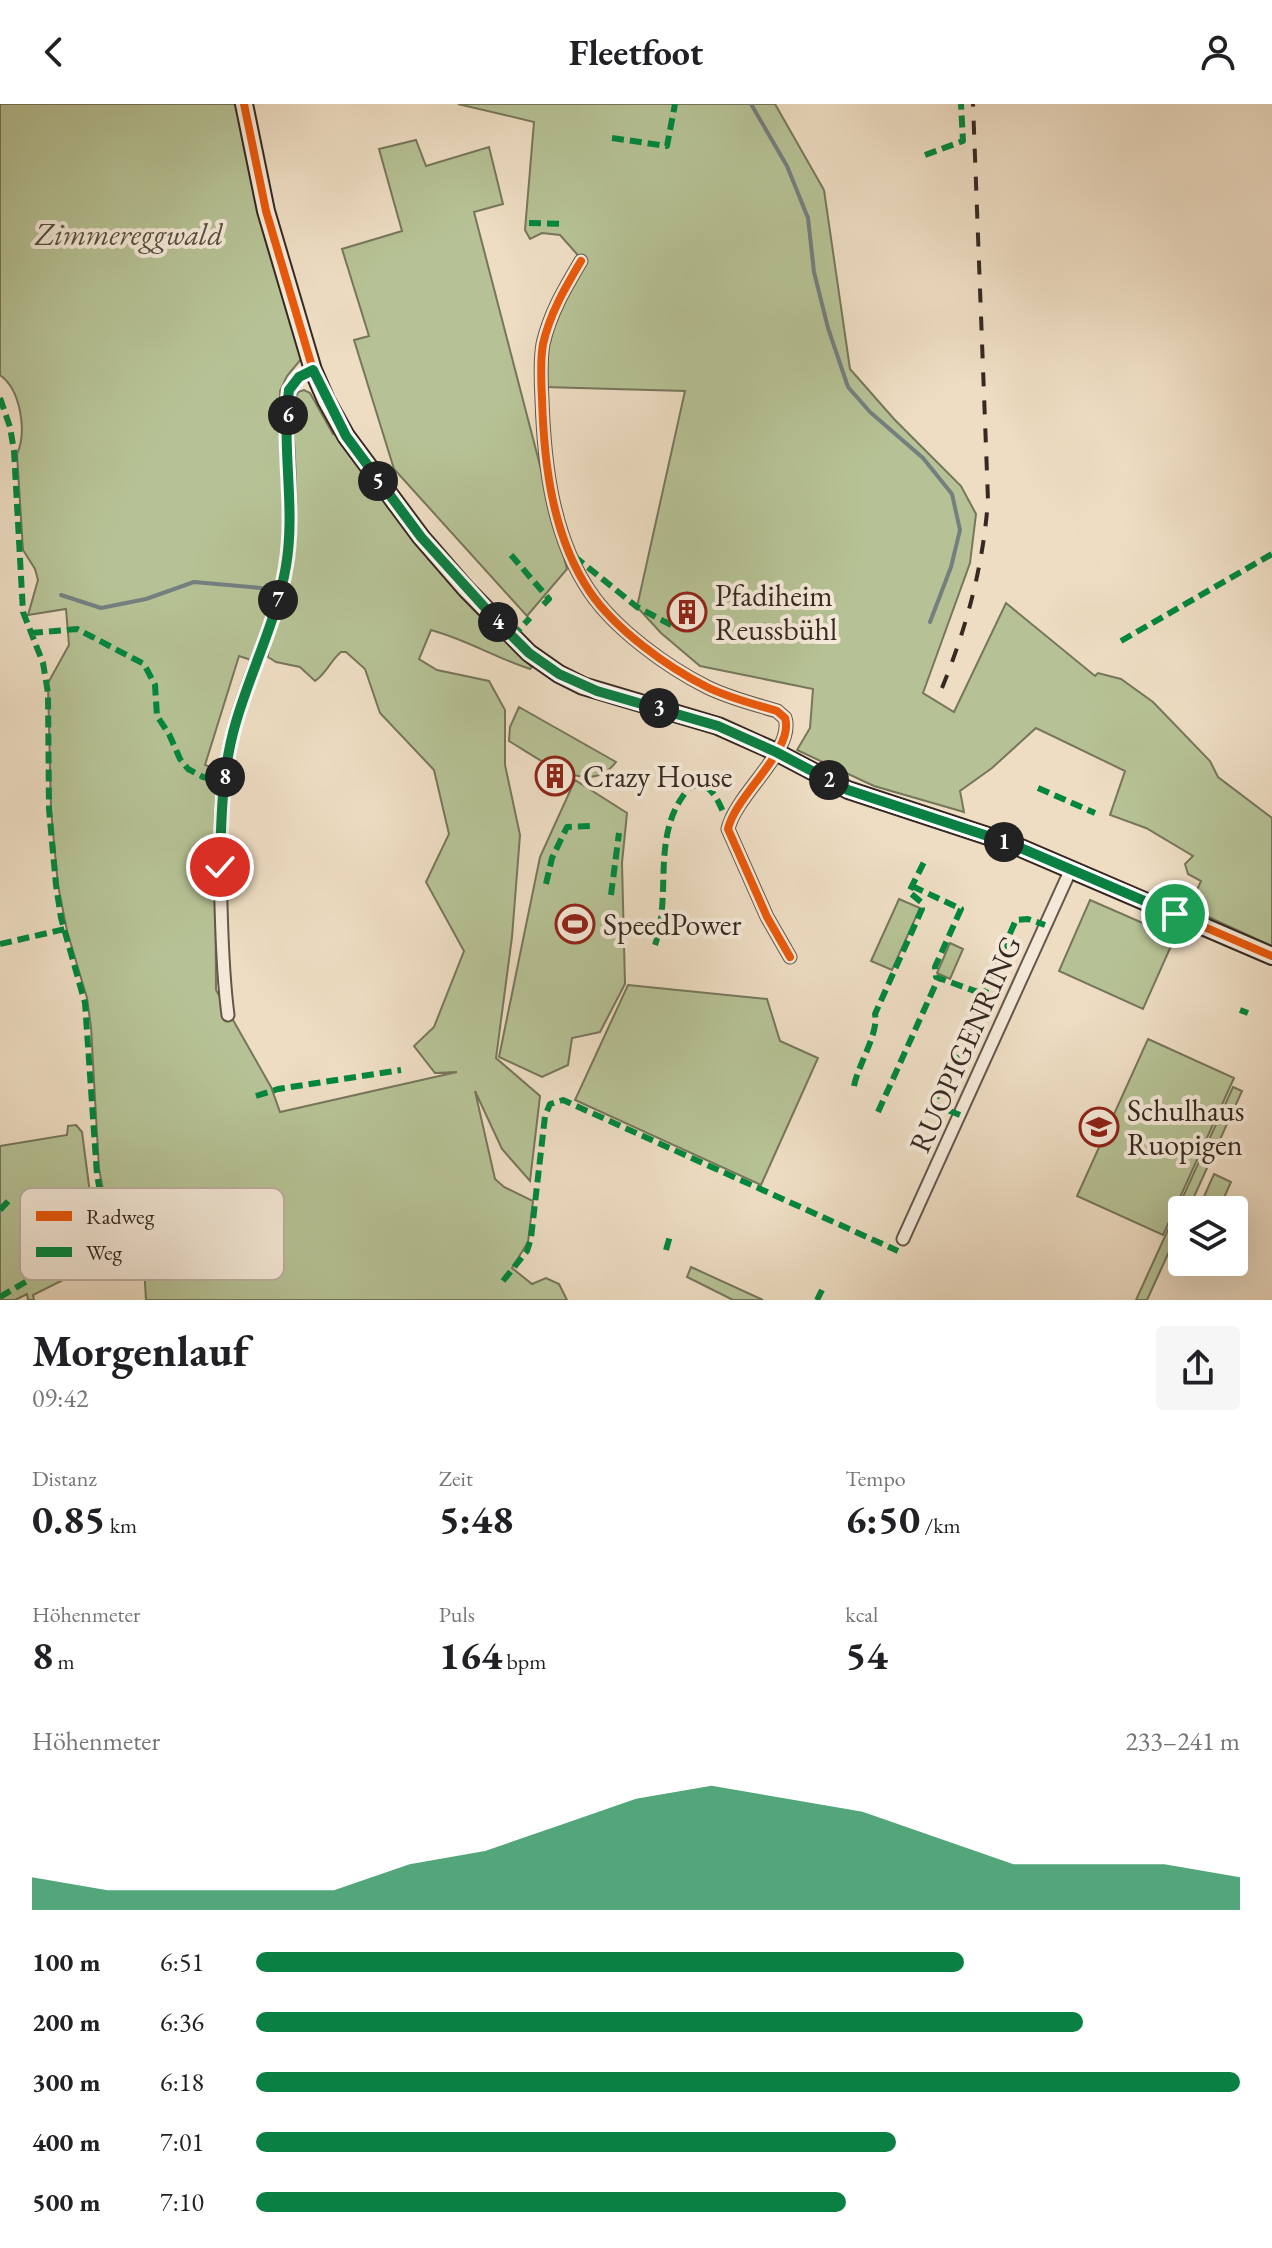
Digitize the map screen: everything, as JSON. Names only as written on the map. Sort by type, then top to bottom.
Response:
[{"type":"street","points":[[244,104],[266,211],[313,370],[346,436],[396,504],[466,589],[529,653],[583,686],[718,726],[858,795],[977,831],[1272,956]]},
{"type":"street","points":[[581,261],[557,301],[543,347],[541,375],[545,459],[559,522],[590,592],[620,626],[676,669],[720,693],[782,714],[788,727],[787,735],[737,806],[728,829],[767,917],[790,957]]},
{"type":"street","points":[[228,1015],[223,975],[220,867],[224,782],[235,723],[264,644],[285,570],[291,512],[289,390],[299,377],[313,370]]},
{"type":"street","name":"RUOPIGENRING","points":[[903,1239],[1071,869]]},
{"type":"green space","name":"Zimmereggwald","points":[[0,104],[244,104],[266,211],[262,228],[302,358],[287,376],[280,391],[285,516],[276,582],[251,660],[239,656],[205,765],[219,770],[215,832],[216,990],[271,1087],[280,1112],[457,1072],[435,1073],[414,1046],[434,1027],[464,951],[426,882],[449,834],[434,770],[380,713],[365,669],[346,652],[341,652],[315,681],[300,667],[268,657],[289,578],[294,546],[296,484],[292,400],[304,390],[310,393],[333,434],[336,433],[428,555],[532,667],[517,665],[431,630],[419,659],[437,670],[489,681],[505,710],[505,765],[520,835],[512,937],[496,1058],[540,1096],[530,1181],[502,1149],[475,1091],[495,1179],[504,1187],[533,1201],[528,1242],[512,1268],[532,1284],[546,1278],[559,1284],[567,1300],[146,1300],[145,1280],[284,1280],[284,1188],[103,1188],[91,1027],[87,998],[67,931],[58,885],[51,810],[48,683],[69,645],[66,609],[28,615],[38,580],[23,550],[17,454],[22,423],[13,391],[0,375]]},
{"type":"green space","points":[[458,104],[775,104],[824,190],[850,369],[894,419],[961,486],[976,514],[970,563],[923,693],[954,712],[1006,603],[1095,676],[1098,673],[1121,679],[1153,702],[1210,761],[1218,777],[1272,818],[1272,946],[1189,908],[1201,881],[1188,874],[1185,864],[1193,856],[1146,828],[1110,815],[1125,771],[1036,728],[992,768],[960,791],[964,812],[874,786],[797,750],[810,728],[813,689],[700,666],[661,633],[637,607],[685,391],[544,387],[551,337],[584,262],[560,235],[542,233],[530,239],[525,230],[534,122]]},
{"type":"green space","points":[[416,140],[426,166],[489,147],[503,204],[474,212],[567,569],[527,616],[394,469],[354,340],[369,336],[342,249],[402,231],[379,149]]},
{"type":"green space","points":[[519,707],[616,762],[605,772],[592,777],[563,772],[548,765],[509,741],[510,727]]},
{"type":"green space","name":"SpeedPower","points":[[575,780],[627,813],[622,863],[625,984],[600,1032],[572,1038],[568,1065],[542,1077],[499,1057],[540,857]]},
{"type":"green space","points":[[899,899],[920,908],[892,970],[871,961]]},
{"type":"green space","points":[[1090,900],[1175,937],[1143,1009],[1059,971]]},
{"type":"green space","points":[[950,943],[963,949],[950,979],[937,973]]},
{"type":"green space","points":[[628,985],[767,999],[780,1041],[818,1058],[761,1185],[575,1100]]},
{"type":"green space","points":[[1148,1039],[1234,1078],[1181,1196],[1168,1196],[1168,1224],[1163,1235],[1077,1196]]},
{"type":"green space","points":[[1233,1087],[1242,1091],[1194,1196],[1183,1196]]},
{"type":"green space","points":[[76,1125],[82,1132],[89,1188],[20,1188],[20,1280],[63,1280],[33,1295],[34,1300],[28,1300],[27,1294],[15,1300],[0,1300],[0,1146],[67,1135],[68,1126]]},
{"type":"green space","points":[[1214,1174],[1231,1182],[1225,1196],[1204,1196]]},
{"type":"green space","points":[[1168,1230],[1168,1254],[1147,1300],[1136,1300]]},
{"type":"green space","points":[[691,1267],[763,1300],[733,1300],[687,1277]]},
{"type":"waterway","points":[[751,104],[787,166],[808,218],[814,272],[828,328],[848,387],[870,412],[923,458],[952,494],[960,530],[951,567],[930,622]]},
{"type":"waterway","points":[[61,595],[101,608],[146,599],[194,582],[261,588]]},
{"type":"railway","points":[[942,688],[972,596],[988,500],[973,104]]},
{"type":"marked path","points":[[612,138],[667,146],[675,104]]},
{"type":"marked path","points":[[925,155],[963,141],[961,104]]},
{"type":"marked path","points":[[529,223],[565,224]]},
{"type":"marked path","points":[[0,398],[14,451],[23,612],[43,663],[48,693],[49,809],[56,885],[61,918],[85,1003],[99,1188]]},
{"type":"marked path","points":[[1121,641],[1272,554]]},
{"type":"marked path","points":[[511,555],[549,599],[543,605]]},
{"type":"marked path","points":[[574,556],[637,607],[675,627]]},
{"type":"marked path","points":[[512,637],[530,618]]},
{"type":"marked path","points":[[31,633],[77,629],[144,664],[155,685],[157,716],[180,759],[188,769],[203,777],[224,782]]},
{"type":"marked path","points":[[674,775],[690,787]]},
{"type":"marked path","points":[[655,945],[660,925],[666,843],[677,805],[690,787],[703,786],[712,792],[724,814],[732,817]]},
{"type":"marked path","points":[[1038,788],[1095,813]]},
{"type":"marked path","points":[[546,884],[552,858],[567,827],[593,826]]},
{"type":"marked path","points":[[611,895],[619,833]]},
{"type":"marked path","points":[[854,1086],[874,1030],[875,1014],[922,909],[921,902],[909,892],[926,858]]},
{"type":"marked path","points":[[912,886],[961,909],[935,967],[936,977],[986,995]]},
{"type":"marked path","points":[[960,1115],[933,1104],[1016,920],[1028,919],[1045,925]]},
{"type":"marked path","points":[[0,944],[65,929]]},
{"type":"marked path","points":[[878,1112],[938,979]]},
{"type":"marked path","points":[[1240,1010],[1248,1013]]},
{"type":"marked path","points":[[256,1096],[278,1089],[401,1070]]},
{"type":"marked path","points":[[503,1281],[527,1251],[545,1116],[550,1104],[563,1100],[898,1251]]},
{"type":"marked path","points":[[0,1210],[11,1198]]},
{"type":"marked path","points":[[666,1250],[670,1236]]},
{"type":"marked path","points":[[0,1297],[27,1281]]},
{"type":"marked path","points":[[817,1300],[822,1290]]},
{"type":"cycle path","points":[[244,104],[266,211],[313,370],[326,400],[346,436],[421,537],[466,589],[529,653],[583,686],[718,726],[848,790],[1009,843],[1272,956]]},
{"type":"cycle path","points":[[581,261],[554,311],[541,357],[545,448],[559,523],[577,570],[590,592],[627,633],[692,679],[724,694],[777,711],[785,718],[786,731],[781,744],[733,815],[728,829],[767,917],[790,957]]},
{"type":"place","name":"Pfadiheim Reussbühl","points":[[687,612]]},
{"type":"place","name":"Crazy House","points":[[555,776]]},
{"type":"place","name":"SpeedPower","points":[[575,924]]},
{"type":"place","name":"Schulhaus Ruopigen","points":[[1099,1127]]},
{"type":"route","points":[[220,867],[224,782],[235,723],[277,602],[289,545],[289,390],[299,377],[313,370],[346,436],[421,537],[466,589],[529,653],[559,674],[597,691],[744,736],[869,799],[1009,843],[1175,914]]}]
